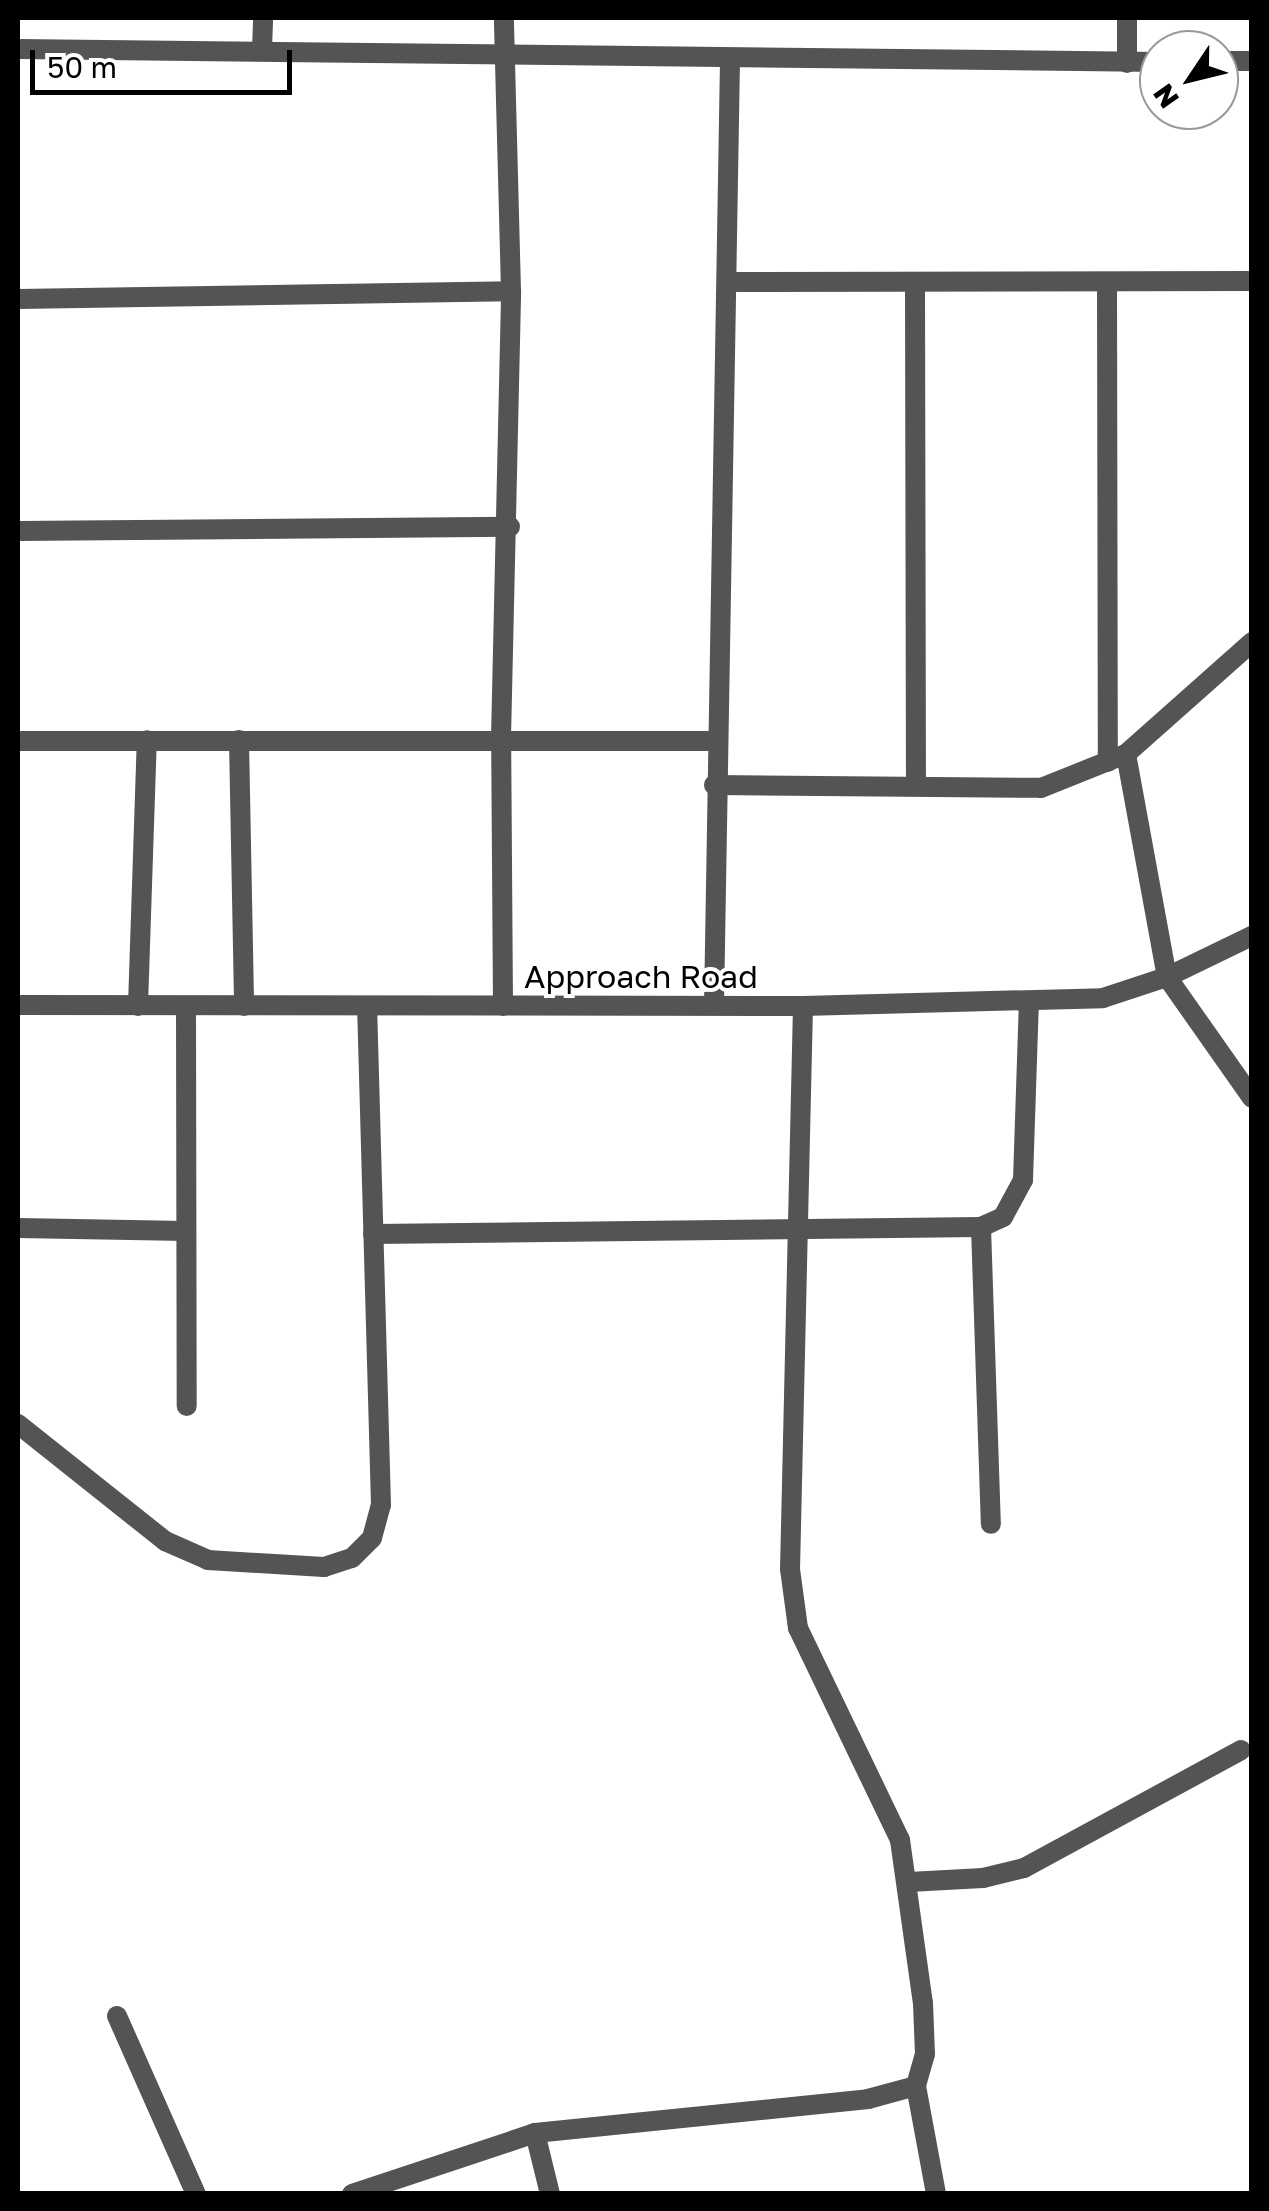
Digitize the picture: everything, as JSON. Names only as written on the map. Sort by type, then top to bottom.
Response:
[{"type":"street","points":[[262,50],[264,18]]},
{"type":"street","points":[[503,1006],[501,738],[510,527],[511,291],[504,18]]},
{"type":"street","points":[[1127,18],[1127,63]]},
{"type":"street","points":[[18,48],[1139,63]]},
{"type":"street","points":[[714,1005],[714,785],[730,282],[730,58]]},
{"type":"street","points":[[730,282],[1252,280]]},
{"type":"street","points":[[1107,282],[1117,758],[1166,978],[1252,1098]]},
{"type":"street","points":[[914,283],[916,786]]},
{"type":"street","points":[[18,299],[511,291]]},
{"type":"street","points":[[18,531],[510,527]]},
{"type":"street","points":[[714,785],[1041,788],[1117,758],[1252,642]]},
{"type":"street","points":[[138,1006],[147,740]]},
{"type":"street","points":[[239,740],[244,1006]]},
{"type":"street","points":[[18,741],[716,741]]},
{"type":"street","name":"Approach Road","points":[[18,1005],[803,1006],[1102,998],[1166,978],[1252,936]]},
{"type":"street","points":[[374,1234],[981,1226],[1003,1217],[1023,1180],[1029,1002]]},
{"type":"street","points":[[186,1006],[186,1406]]},
{"type":"street","points":[[18,1424],[165,1541],[208,1560],[324,1566],[352,1558],[372,1538],[380,1505],[367,1006]]},
{"type":"street","points":[[803,1006],[790,1569],[798,1628],[882,1796],[909,1882],[925,2054],[916,2086],[936,2194]]},
{"type":"street","points":[[981,1226],[991,1524]]},
{"type":"street","points":[[18,1228],[186,1230]]},
{"type":"street","points":[[909,1882],[994,1877],[1024,1868],[1241,1750]]},
{"type":"street","points":[[117,2016],[196,2194]]},
{"type":"street","points":[[352,2194],[535,2132],[868,2099],[916,2086]]},
{"type":"street","points":[[535,2132],[550,2194]]}]
